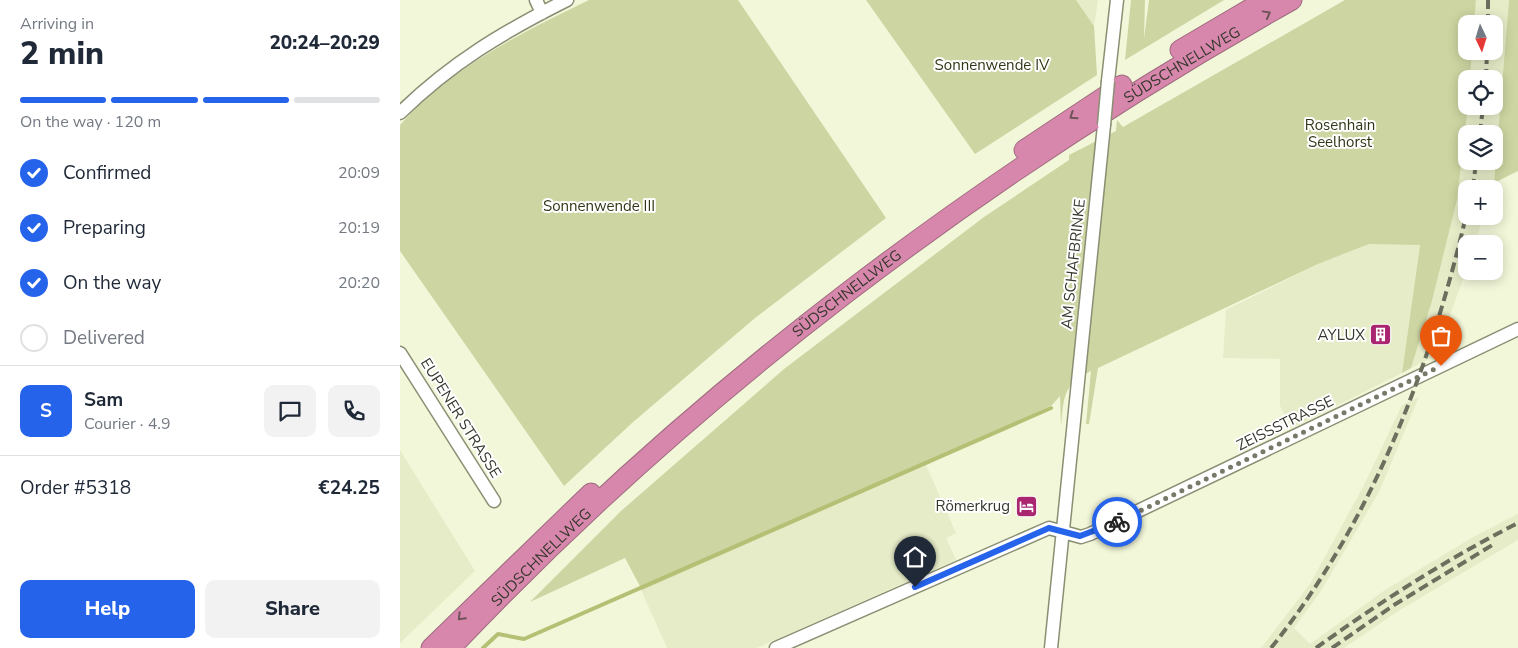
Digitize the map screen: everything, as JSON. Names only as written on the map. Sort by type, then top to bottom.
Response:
[{"type":"highway","name":"SÜDSCHNELLWEG","points":[[431,648],[597,487],[717,382],[812,304],[952,200],[1077,114],[1265,0]]},
{"type":"highway","name":"SÜDSCHNELLWEG","points":[[452,648],[541,558],[605,497],[725,391],[821,314],[958,210],[1084,125],[1158,78],[1292,0]]},
{"type":"street","points":[[536,0],[542,13]]},
{"type":"street","points":[[400,113],[421,92],[460,61],[567,0]]},
{"type":"street","name":"AM SCHAFBRINKE","points":[[1051,648],[1117,0]]},
{"type":"street","name":"ZEISSSTRASSE","points":[[1063,532],[1080,536],[1090,534],[1518,329]]},
{"type":"street","name":"EUPENER STRASSE","points":[[400,353],[494,501]]},
{"type":"street","points":[[776,648],[1049,528],[1063,532]]},
{"type":"shaded area","points":[[1076,0],[1098,0],[1094,26]]},
{"type":"shaded area","points":[[1476,0],[1509,0],[1503,73],[1503,70],[1471,70],[1471,60],[1503,60],[1503,15],[1475,15]]},
{"type":"shaded area","points":[[1467,115],[1500,115],[1499,125],[1466,125]]},
{"type":"shaded area","points":[[1461,170],[1495,170],[1494,180],[1459,180]]},
{"type":"shaded area","points":[[1458,191],[1458,225],[1480,225],[1478,235],[1458,235],[1458,280],[1463,280],[1435,356],[1411,368],[1432,301]]},
{"type":"shaded area","points":[[1369,244],[1420,244],[1402,373],[1292,428],[1280,406],[1280,359],[1223,358],[1226,310],[1318,264]]},
{"type":"shaded area","points":[[1419,397],[1379,492],[1321,591],[1294,628],[1310,644],[1385,590],[1475,536],[1518,514],[1518,540],[1400,610],[1344,648],[1261,648],[1310,584],[1364,485],[1402,405]]},
{"type":"shaded area","points":[[400,450],[475,571],[400,643]]},
{"type":"shaded area","points":[[926,465],[956,533],[946,538],[956,560],[757,648],[667,648],[641,590]]},
{"type":"green space","name":"Sonnenwende III","points":[[589,0],[738,0],[886,218],[755,318],[632,423],[564,486],[400,251],[400,125],[441,86],[464,69],[512,39]]},
{"type":"green space","name":"Sonnenwende IV","points":[[866,0],[1076,0],[1094,26],[1097,75],[975,154]]},
{"type":"green space","points":[[1131,0],[1145,0],[1144,39],[1149,0],[1224,0],[1125,60]]},
{"type":"green space","name":"Rosenhain Seelhorst","points":[[1345,0],[1476,0],[1475,15],[1458,15],[1458,60],[1471,60],[1471,70],[1458,70],[1458,115],[1467,115],[1466,125],[1458,125],[1458,170],[1461,170],[1457,200],[1432,301],[1411,368],[1402,373],[1420,245],[1369,244],[1318,264],[1098,368],[1089,424],[1086,424],[1091,371],[1074,382],[1066,393],[1061,427],[1060,396],[1052,405],[926,465],[642,590],[625,558],[530,602],[621,511],[784,369],[984,217],[1069,160],[1069,155],[1116,131],[1117,120],[1123,127]]},
{"type":"green space","points":[[1509,0],[1518,0],[1518,171],[1500,180],[1494,180],[1495,170],[1503,170],[1503,125],[1499,125],[1500,115],[1503,115],[1503,73]]},
{"type":"waterway","points":[[483,648],[498,634],[524,639],[1051,408]]},
{"type":"railway","points":[[1488,0],[1488,15]]},
{"type":"railway","points":[[1486,70],[1487,60]]},
{"type":"railway","points":[[1481,125],[1482,115]]},
{"type":"railway","points":[[1474,180],[1475,170]]},
{"type":"railway","points":[[1271,648],[1307,600],[1339,549],[1367,497],[1392,443],[1415,387],[1434,331],[1464,225]]},
{"type":"railway","points":[[1316,648],[1414,582],[1465,551],[1518,523]]},
{"type":"railway","points":[[1332,648],[1394,605],[1494,544]]},
{"type":"way so far","points":[[1117,522],[1441,366]]},
{"type":"place","name":"AYLUX","points":[[1381,335]]},
{"type":"place","name":"Römerkrug","points":[[1026,506]]},
{"type":"route","points":[[915,587],[1049,528],[1080,536],[1090,534],[1117,522]]}]
